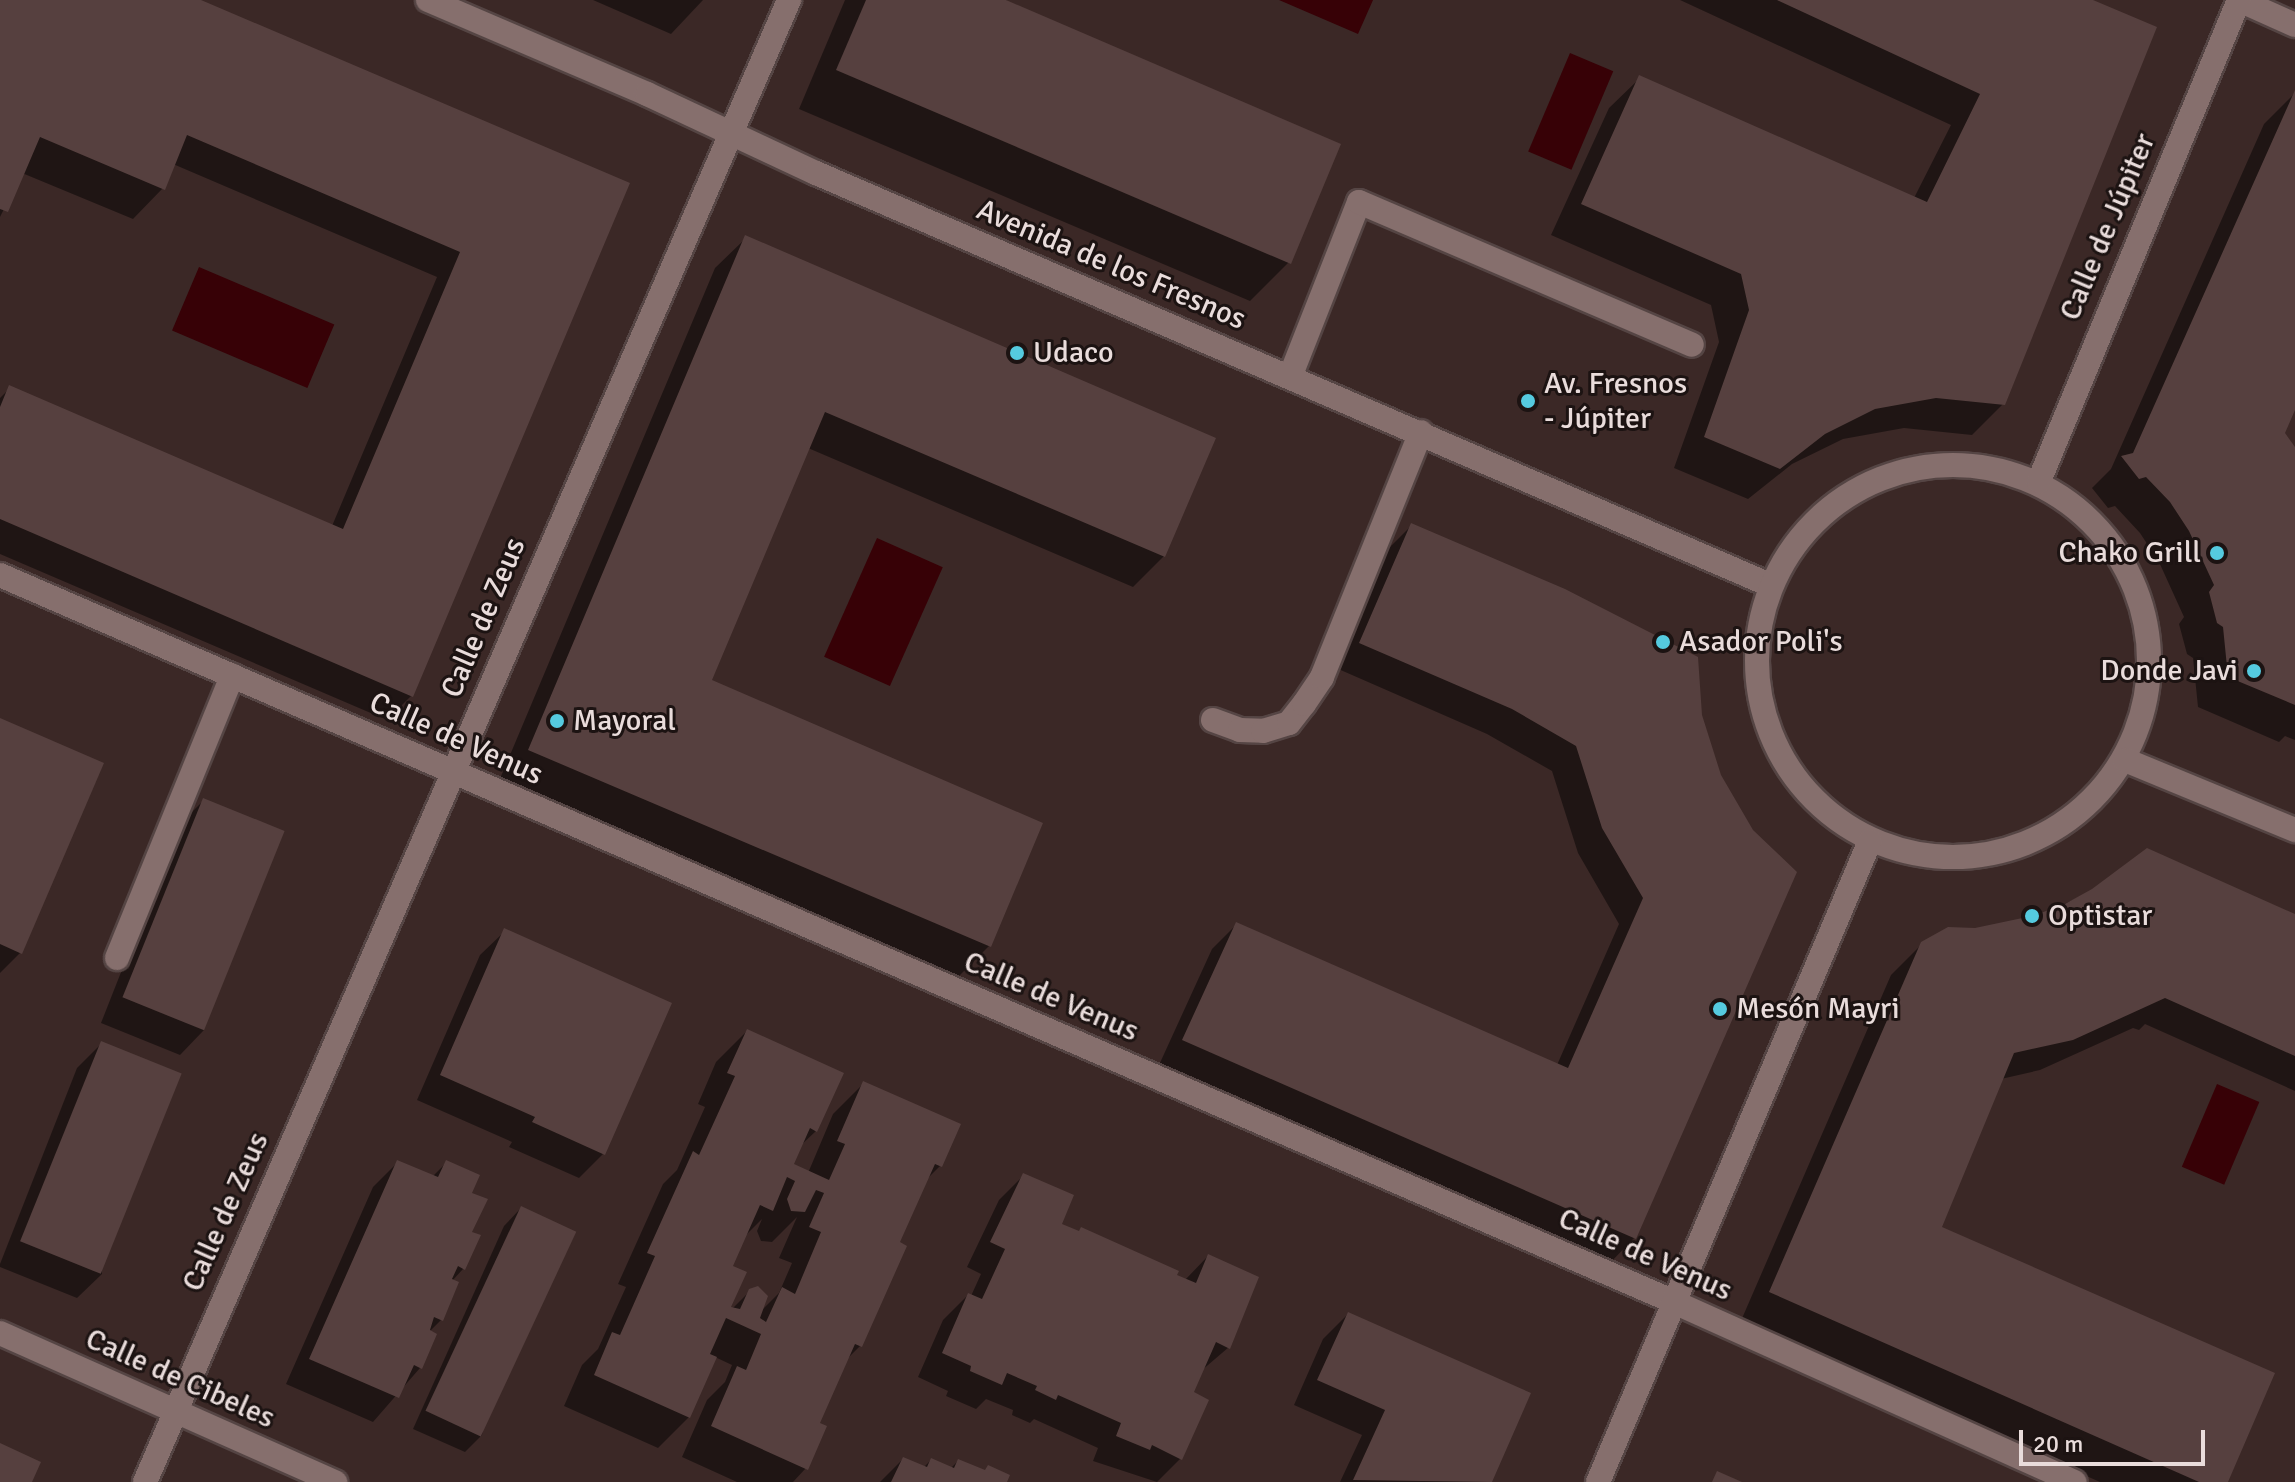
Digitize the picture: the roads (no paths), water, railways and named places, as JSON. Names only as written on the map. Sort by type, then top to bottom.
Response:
[{"type":"street","name":"Avenida de los Fresnos","points":[[428,0],[1770,585]]},
{"type":"street","name":"Calle de Zeus","points":[[145,1482],[789,0]]},
{"type":"street","points":[[2239,0],[2295,25]]},
{"type":"street","name":"Calle de Júpiter","points":[[2039,481],[2239,0]]},
{"type":"street","points":[[1290,377],[1359,202],[1692,345]]},
{"type":"street","points":[[1213,720],[1240,730],[1263,731],[1289,723],[1304,704],[1322,677],[1421,432]]},
{"type":"street","points":[[1956,461],[2039,481],[2100,527],[2140,594],[2150,678],[2125,760],[2074,818],[2008,852],[1932,858],[1870,841],[1804,791],[1769,735],[1755,660],[1770,585],[1816,517],[1878,477],[1956,461]]},
{"type":"street","name":"Calle de Venus","points":[[0,575],[1674,1302],[2074,1482]]},
{"type":"street","points":[[117,958],[232,676]]},
{"type":"street","points":[[2125,760],[2295,830]]},
{"type":"street","points":[[1598,1482],[1870,841]]},
{"type":"street","name":"Calle de Cibeles","points":[[0,1333],[335,1482]]},
{"type":"place","name":"Udaco","points":[[1017,353]]},
{"type":"place","name":"Av. Fresnos - Júpiter","points":[[1528,401]]},
{"type":"place","name":"Chako Grill","points":[[2217,553]]},
{"type":"place","name":"Asador Poli's","points":[[1663,642]]},
{"type":"place","name":"Donde Javi","points":[[2254,671]]},
{"type":"place","name":"Mayoral","points":[[557,721]]},
{"type":"place","name":"Optistar","points":[[2032,916]]},
{"type":"place","name":"Mesón Mayri","points":[[1720,1009]]}]
